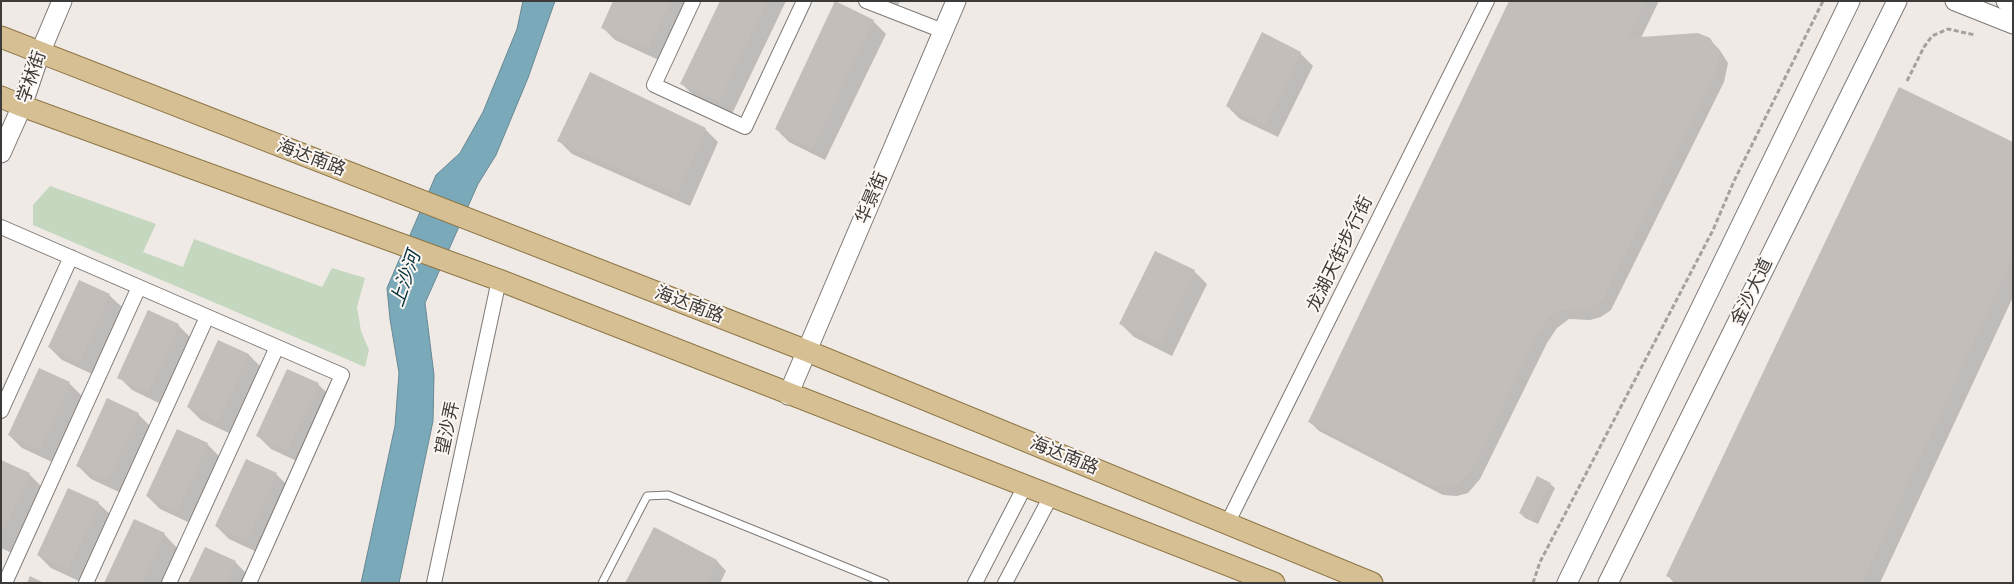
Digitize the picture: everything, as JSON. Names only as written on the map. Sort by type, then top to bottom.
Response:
[{"type":"main road","name":"学林街","points":[[1,153],[22,106],[40,53],[62,1]]},
{"type":"main road","name":"华景街","points":[[788,395],[956,1]]},
{"type":"main road","points":[[1567,583],[1850,1]]},
{"type":"main road","name":"金沙大道","points":[[1608,583],[1897,1]]},
{"type":"main road","points":[[1955,1],[2013,24]]},
{"type":"main road","points":[[2006,1],[2013,4]]},
{"type":"main road","name":"海达南路","points":[[1,37],[807,351],[1372,583]]},
{"type":"main road","points":[[1,97],[499,280],[788,395],[1274,583]]},
{"type":"street","points":[[693,1],[654,85],[745,128],[804,1]]},
{"type":"street","points":[[866,1],[943,31]]},
{"type":"street","name":"龙湖天街步行街","points":[[1228,524],[1487,1]]},
{"type":"street","points":[[1,227],[342,375],[249,583]]},
{"type":"street","points":[[1,411],[71,257]]},
{"type":"street","name":"望沙弄","points":[[434,583],[499,280]]},
{"type":"street","points":[[5,583],[139,287]]},
{"type":"street","points":[[86,583],[207,317]]},
{"type":"street","points":[[169,583],[277,347]]},
{"type":"street","points":[[976,583],[1025,486]]},
{"type":"street","points":[[1006,583],[1051,496]]},
{"type":"lane","points":[[602,583],[647,496],[668,495],[885,583]]},
{"type":"path","points":[[1533,583],[1540,562],[1713,230],[1734,181],[1823,1]]},
{"type":"path","points":[[1907,81],[1924,47],[1932,36],[1948,29],[1975,35]]},
{"type":"green space","points":[[50,186],[156,224],[143,252],[183,267],[194,239],[322,287],[332,268],[365,278],[357,307],[361,331],[369,350],[365,367],[33,225],[33,205]]},
{"type":"water","name":"上沙河","points":[[523,1],[555,1],[528,78],[496,155],[478,184],[425,303],[434,375],[433,421],[399,583],[361,583],[395,426],[399,373],[387,288],[436,175],[460,153],[483,112],[517,29]]},
{"type":"building","points":[[613,1],[671,1],[648,48],[601,28]]},
{"type":"building","points":[[720,1],[767,1],[719,101],[680,84]]},
{"type":"building","points":[[835,1],[874,20],[812,148],[775,129]]},
{"type":"building","points":[[1509,1],[1645,1],[1627,38],[1698,33],[1710,38],[1719,52],[1715,72],[1602,300],[1591,308],[1580,311],[1559,310],[1548,318],[1538,333],[1471,470],[1458,483],[1447,487],[1433,486],[1308,422]]},
{"type":"building","points":[[1262,32],[1301,52],[1265,125],[1226,106]]},
{"type":"building","points":[[590,72],[706,128],[677,194],[557,141]]},
{"type":"building","points":[[1899,87],[2013,142],[2013,256],[1861,583],[1680,583],[1666,576]]},
{"type":"building","points":[[1155,251],[1195,270],[1159,344],[1119,324]]},
{"type":"building","points":[[79,280],[110,294],[79,362],[48,347]]},
{"type":"building","points":[[148,310],[179,324],[148,392],[117,378]]},
{"type":"building","points":[[218,340],[249,354],[218,421],[187,407]]},
{"type":"building","points":[[39,368],[70,382],[39,449],[8,435]]},
{"type":"building","points":[[287,369],[319,383],[287,451],[256,436]]},
{"type":"building","points":[[107,398],[139,413],[107,480],[76,466]]},
{"type":"building","points":[[177,429],[208,443],[177,511],[146,496]]},
{"type":"building","points":[[246,459],[277,473],[246,540],[215,526]]},
{"type":"building","points":[[1,460],[30,473],[1,535]]},
{"type":"building","points":[[1537,476],[1551,483],[1533,520],[1519,513]]},
{"type":"building","points":[[68,488],[99,502],[68,569],[37,555]]},
{"type":"building","points":[[134,519],[165,533],[142,583],[104,583]]},
{"type":"building","points":[[654,527],[717,560],[706,583],[625,583]]},
{"type":"building","points":[[205,547],[236,561],[226,583],[188,583]]},
{"type":"building","points":[[30,576],[44,583],[27,583]]}]
